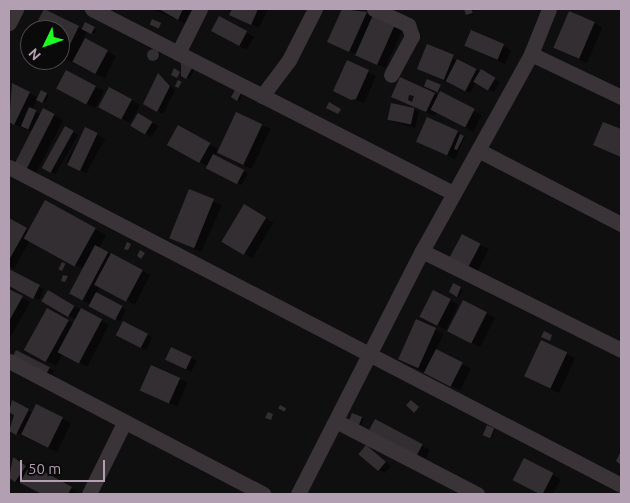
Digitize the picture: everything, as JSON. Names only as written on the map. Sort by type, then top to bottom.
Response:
[{"type":"street","points":[[9,23],[16,9]]},
{"type":"street","points":[[92,9],[453,193]]},
{"type":"street","points":[[178,53],[200,9]]},
{"type":"street","points":[[262,96],[289,60],[315,9]]},
{"type":"street","points":[[374,9],[408,25],[412,36],[391,76]]},
{"type":"street","points":[[298,494],[372,353],[422,251],[453,193],[480,151],[531,54],[549,9]]},
{"type":"street","points":[[531,54],[621,97]]},
{"type":"street","points":[[480,151],[621,224]]},
{"type":"street","points":[[9,167],[372,353],[480,415],[621,485]]},
{"type":"street","points":[[422,251],[621,350]]},
{"type":"street","points":[[9,362],[263,494]]},
{"type":"street","points":[[336,421],[478,494]]},
{"type":"street","points":[[89,494],[124,423]]},
{"type":"building","points":[[44,9],[67,20],[38,20]]},
{"type":"building","points":[[159,9],[183,9],[178,20]]},
{"type":"building","points":[[232,9],[258,9],[251,25],[229,15]]},
{"type":"building","points":[[342,9],[367,12],[349,52],[327,42]]},
{"type":"building","points":[[464,9],[471,9],[473,13],[466,15]]},
{"type":"building","points":[[569,11],[595,22],[579,59],[553,48]]},
{"type":"building","points":[[373,15],[395,25],[377,65],[355,55]]},
{"type":"building","points":[[219,16],[247,31],[239,46],[211,31]]},
{"type":"building","points":[[152,19],[161,23],[159,29],[150,24]]},
{"type":"building","points":[[70,22],[79,26],[70,45]]},
{"type":"building","points":[[85,22],[95,27],[91,34],[81,29]]},
{"type":"building","points":[[471,30],[504,44],[497,60],[464,46]]},
{"type":"building","points":[[85,38],[108,50],[95,74],[72,62]]},
{"type":"building","points":[[427,44],[454,55],[444,80],[417,69]]},
{"type":"building","points":[[153,49],[159,55],[153,61],[147,55]]},
{"type":"building","points":[[457,59],[477,69],[465,91],[446,81]]},
{"type":"building","points":[[347,60],[369,70],[356,99],[351,100],[333,91]]},
{"type":"building","points":[[181,62],[192,68],[186,79],[181,76]]},
{"type":"building","points":[[174,68],[180,72],[177,78],[171,75]]},
{"type":"building","points":[[481,69],[496,78],[488,91],[473,82]]},
{"type":"building","points":[[66,70],[96,86],[86,105],[56,89]]},
{"type":"building","points":[[158,73],[170,86],[157,112],[143,104]]},
{"type":"building","points":[[400,77],[435,93],[426,112],[391,97]],"holes":[[[409,95],[414,96],[412,102],[408,100]]]},
{"type":"building","points":[[427,79],[441,85],[438,92],[424,86]]},
{"type":"building","points":[[178,80],[182,82],[178,88],[175,86]]},
{"type":"building","points":[[12,83],[30,92],[14,125],[9,122]]},
{"type":"building","points":[[109,87],[132,99],[121,120],[98,107]]},
{"type":"building","points":[[41,90],[47,93],[42,103],[36,100]]},
{"type":"building","points":[[235,90],[241,93],[237,101],[231,97]]},
{"type":"building","points":[[440,91],[475,109],[465,127],[430,110]]},
{"type":"building","points":[[329,102],[341,109],[338,114],[326,108]]},
{"type":"building","points":[[391,103],[414,108],[411,125],[387,120]]},
{"type":"building","points":[[29,107],[36,110],[28,129],[21,126]]},
{"type":"building","points":[[43,108],[55,114],[26,171],[14,165]]},
{"type":"building","points":[[236,112],[262,124],[243,165],[217,153]]},
{"type":"building","points":[[138,113],[153,122],[145,135],[130,126]]},
{"type":"building","points":[[427,117],[458,131],[447,155],[416,142]]},
{"type":"building","points":[[603,122],[621,129],[621,157],[593,145]]},
{"type":"building","points":[[178,125],[210,143],[199,163],[167,145]]},
{"type":"building","points":[[65,126],[74,131],[50,173],[42,168]]},
{"type":"building","points":[[85,127],[98,133],[80,171],[67,165]]},
{"type":"building","points":[[460,134],[464,136],[457,150],[454,149]]},
{"type":"building","points":[[213,154],[244,170],[237,184],[206,168]]},
{"type":"building","points":[[189,189],[214,199],[194,248],[169,238]]},
{"type":"building","points":[[45,200],[96,228],[74,267],[24,238]]},
{"type":"building","points":[[244,204],[266,217],[244,255],[221,242]]},
{"type":"building","points":[[9,218],[27,228],[9,260]]},
{"type":"building","points":[[462,234],[481,244],[467,269],[448,260]]},
{"type":"building","points":[[127,242],[131,244],[128,250],[124,249]]},
{"type":"building","points":[[95,245],[108,252],[82,301],[69,294]]},
{"type":"building","points":[[140,250],[145,253],[141,259],[137,256]]},
{"type":"building","points":[[111,253],[143,270],[126,302],[94,285]]},
{"type":"building","points":[[62,262],[66,264],[62,271],[58,269]]},
{"type":"building","points":[[9,269],[40,285],[33,299],[9,286]]},
{"type":"building","points":[[63,275],[68,276],[65,282],[61,281]]},
{"type":"building","points":[[453,283],[461,287],[457,297],[449,292]]},
{"type":"building","points":[[9,289],[23,296],[9,321]]},
{"type":"building","points":[[48,290],[75,306],[68,317],[41,301]]},
{"type":"building","points":[[433,290],[451,299],[437,326],[419,317]]},
{"type":"building","points":[[96,292],[122,306],[115,320],[88,306]]},
{"type":"building","points":[[463,300],[487,312],[471,343],[447,331]]},
{"type":"building","points":[[47,308],[69,320],[46,362],[24,350]]},
{"type":"building","points":[[81,308],[102,319],[79,363],[58,352]]},
{"type":"building","points":[[416,319],[436,328],[418,368],[398,359]]},
{"type":"building","points":[[123,321],[148,334],[141,348],[116,335]]},
{"type":"building","points":[[544,331],[552,335],[550,341],[541,337]]},
{"type":"building","points":[[541,340],[567,352],[550,389],[524,376]]},
{"type":"building","points":[[171,347],[192,357],[186,369],[165,360]]},
{"type":"building","points":[[436,349],[463,363],[450,387],[424,373]]},
{"type":"building","points":[[16,350],[50,367],[46,375],[12,358]]},
{"type":"building","points":[[151,365],[180,378],[169,404],[140,391]]},
{"type":"building","points":[[12,400],[29,409],[16,435],[9,431],[14,415],[9,412]]},
{"type":"building","points":[[411,400],[419,407],[414,413],[406,405]]},
{"type":"building","points":[[36,404],[63,417],[48,448],[21,435]]},
{"type":"building","points":[[280,405],[286,408],[284,412],[278,409]]},
{"type":"building","points":[[268,412],[273,414],[271,420],[265,418]]},
{"type":"building","points":[[352,413],[362,417],[358,426],[348,422]]},
{"type":"building","points":[[375,419],[423,444],[417,456],[369,430]]},
{"type":"building","points":[[487,425],[494,428],[490,438],[483,435]]},
{"type":"building","points":[[366,445],[386,462],[378,471],[358,454]]},
{"type":"building","points":[[621,451],[621,465],[616,461]]},
{"type":"building","points":[[13,457],[26,466],[15,482],[9,478]]},
{"type":"building","points":[[524,458],[553,473],[543,494],[513,480]]},
{"type":"building","points":[[30,464],[72,487],[68,494],[42,494],[20,483]]}]
